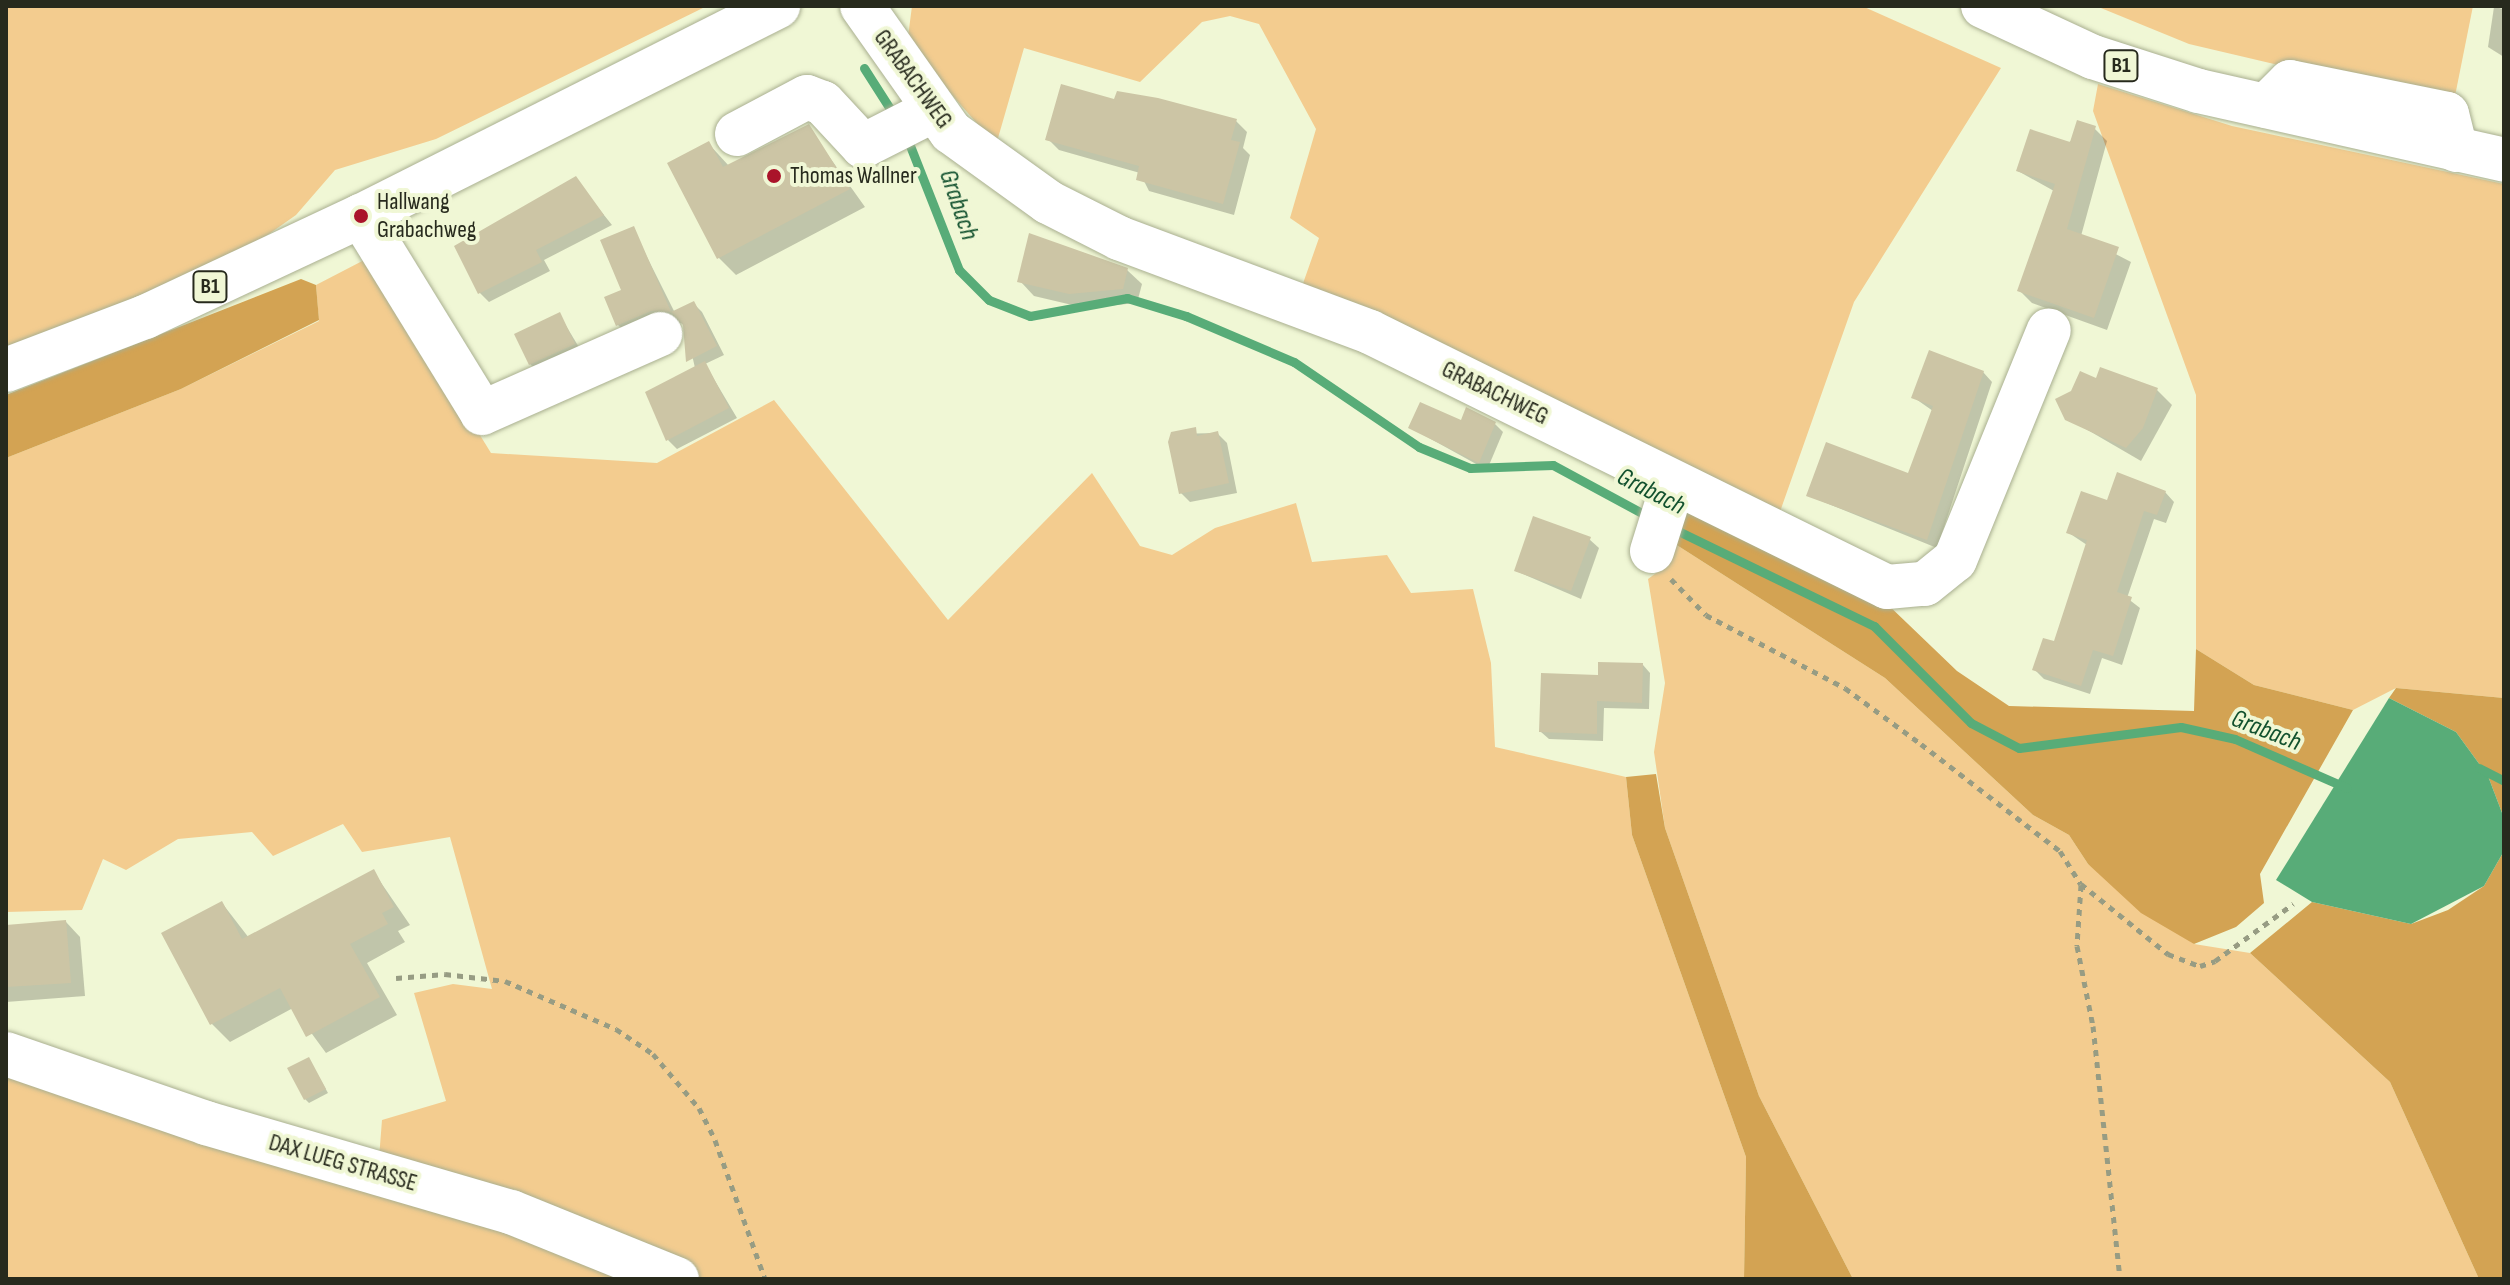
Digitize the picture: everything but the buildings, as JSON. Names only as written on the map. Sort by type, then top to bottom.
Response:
[{"type":"street","name":"B1","points":[[6,370],[145,317],[361,216],[778,6]]},
{"type":"street","name":"GRABACHWEG","points":[[862,6],[912,124],[1108,233],[1370,332],[1662,519],[1887,587],[1925,584],[1955,560],[2049,330]]},
{"type":"street","name":"B1","points":[[1983,6],[2093,57],[2266,106],[2504,160]]},
{"type":"street","points":[[737,134],[807,97],[823,103],[863,146],[912,124]]},
{"type":"street","points":[[361,216],[482,413],[668,343]]},
{"type":"street","name":"DAX LUEG STRASSE","points":[[6,1054],[206,1123],[567,1231],[677,1279]]},
{"type":"path","points":[[1662,519],[1706,615],[1845,688],[2060,851],[2081,884],[2168,954],[2200,966],[2293,904]]},
{"type":"path","points":[[2081,884],[2077,946],[2095,1039],[2120,1279]]},
{"type":"path","points":[[396,978],[445,974],[505,981],[616,1029],[653,1054],[710,1129],[765,1279]]},
{"type":"shaded area","points":[[6,6],[707,6],[436,139],[335,170],[296,215],[246,250],[6,353]]},
{"type":"shaded area","points":[[912,6],[1862,6],[2001,68],[1854,302],[1776,523],[1300,292],[1319,238],[1290,218],[1316,129],[1259,24],[1230,16],[1202,22],[1140,82],[1024,48],[996,145],[923,62],[908,37]]},
{"type":"shaded area","points":[[2096,6],[2473,6],[2453,106],[2189,44]]},
{"type":"shaded area","points":[[2098,84],[2232,126],[2504,184],[2504,698],[2396,688],[2353,710],[2254,685],[2196,649],[2196,395],[2093,111]]},
{"type":"shaded area","points":[[370,257],[491,453],[657,463],[774,400],[948,620],[1092,473],[1140,546],[1172,555],[1215,528],[1296,503],[1312,562],[1387,555],[1411,593],[1473,589],[1491,663],[1495,747],[1626,777],[1632,835],[1746,1157],[1744,1279],[6,1279],[6,1066],[377,1184],[382,1120],[446,1101],[414,993],[453,984],[492,989],[450,837],[362,852],[343,824],[273,856],[252,832],[178,839],[126,870],[103,859],[82,910],[6,912],[6,458],[181,389],[319,321],[316,285]]},
{"type":"shaded area","points":[[301,279],[316,285],[319,320],[181,389],[6,458],[6,395]]},
{"type":"shaded area","points":[[1698,482],[1883,600],[1957,671],[2009,706],[2194,711],[2196,649],[2254,685],[2353,710],[2260,874],[2264,903],[2236,927],[2194,944],[2141,913],[2088,864],[2069,835],[2033,815],[1885,678],[1672,542]]},
{"type":"shaded area","points":[[1672,542],[1885,678],[2033,815],[2069,835],[2088,864],[2194,944],[2250,953],[2390,1082],[2479,1279],[1853,1279],[1759,1096],[1665,828],[1654,752],[1665,683],[1648,579],[1671,562]]},
{"type":"shaded area","points":[[2396,688],[2504,698],[2504,818],[2488,776],[2456,732],[2389,698]]},
{"type":"shaded area","points":[[2389,698],[2456,732],[2488,776],[2504,818],[2504,851],[2484,886],[2411,924],[2312,902],[2276,880]]},
{"type":"shaded area","points":[[1656,774],[1665,828],[1759,1096],[1853,1279],[1744,1279],[1746,1157],[1632,835],[1626,777]]},
{"type":"shaded area","points":[[2504,851],[2504,1279],[2479,1279],[2390,1082],[2250,953],[2312,902],[2411,924],[2448,910],[2484,886]]},
{"type":"waterway","name":"Grabach","points":[[864,68],[896,118]]},
{"type":"waterway","name":"Grabach","points":[[907,138],[959,270],[989,300],[1030,316],[1127,298],[1186,316],[1294,362],[1419,447],[1470,468],[1553,465],[1651,518]]},
{"type":"waterway","name":"Grabach","points":[[1672,528],[1874,626],[1971,723],[2019,748],[2181,727],[2235,739],[2347,788]]},
{"type":"waterway","name":"Grabach","points":[[2479,768],[2504,781]]},
{"type":"place","name":"Thomas Wallner","points":[[774,176]]},
{"type":"place","name":"Hallwang Grabachweg","points":[[361,216]]}]
